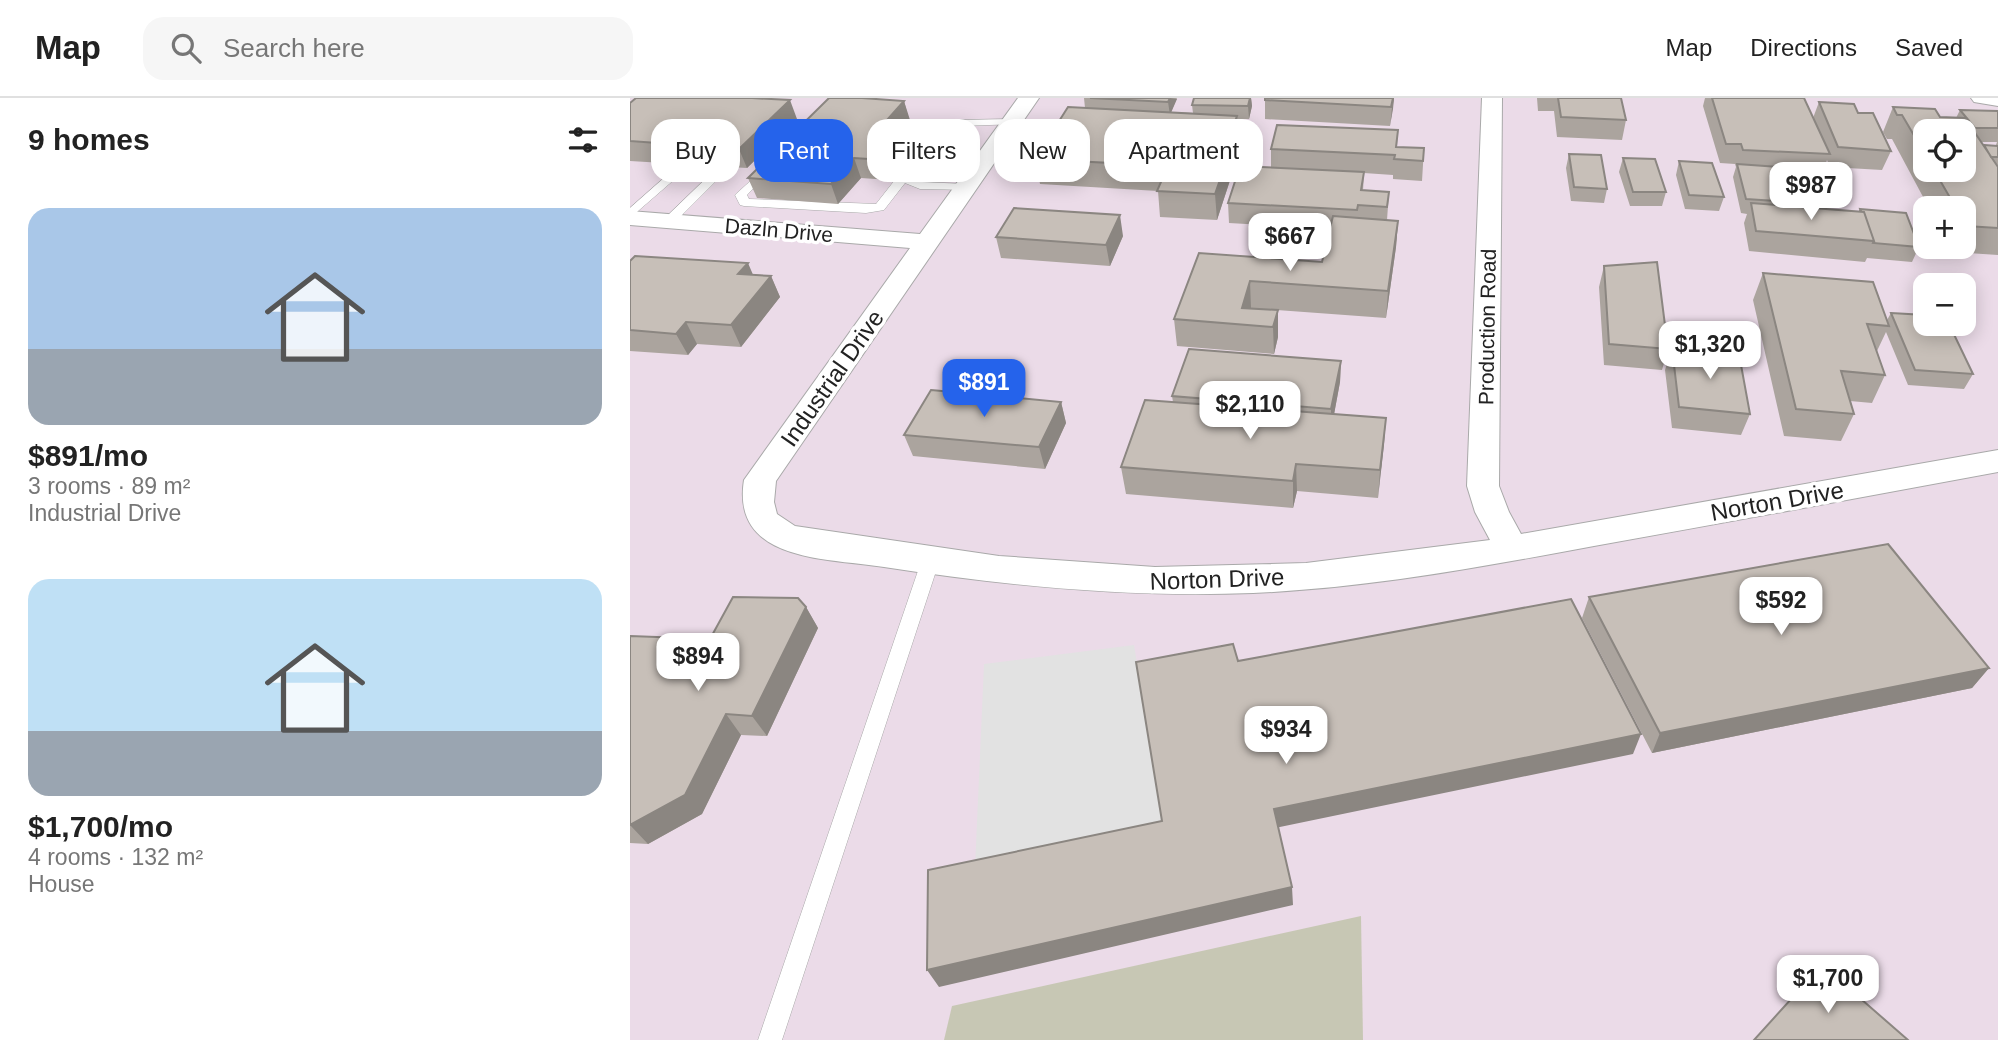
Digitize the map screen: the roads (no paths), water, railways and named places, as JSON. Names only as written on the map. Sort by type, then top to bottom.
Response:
[{"type":"street","name":"Industrial Drive","points":[[1015,119],[1029,98]]},
{"type":"street","name":"Production Road","points":[[1492,98],[1483,486],[1492,512],[1512,549]]},
{"type":"street","points":[[1981,98],[1998,100]]},
{"type":"street","name":"Industrial Drive","points":[[930,562],[794,540],[772,531],[761,518],[756,502],[760,480],[994,149]]},
{"type":"street","name":"Dazln Drive","points":[[630,216],[928,242]]},
{"type":"street","name":"Norton Drive","points":[[930,562],[1034,575],[1122,581],[1209,581],[1313,575],[1512,549],[1998,461]]},
{"type":"lane","points":[[630,216],[666,182]]},
{"type":"lane","points":[[668,221],[708,182]]},
{"type":"lane","points":[[754,182],[741,195],[744,202],[866,209],[880,207],[899,182]]},
{"type":"lane","points":[[912,182],[920,185],[966,188]]},
{"type":"lane","points":[[770,1040],[930,562]]}]
